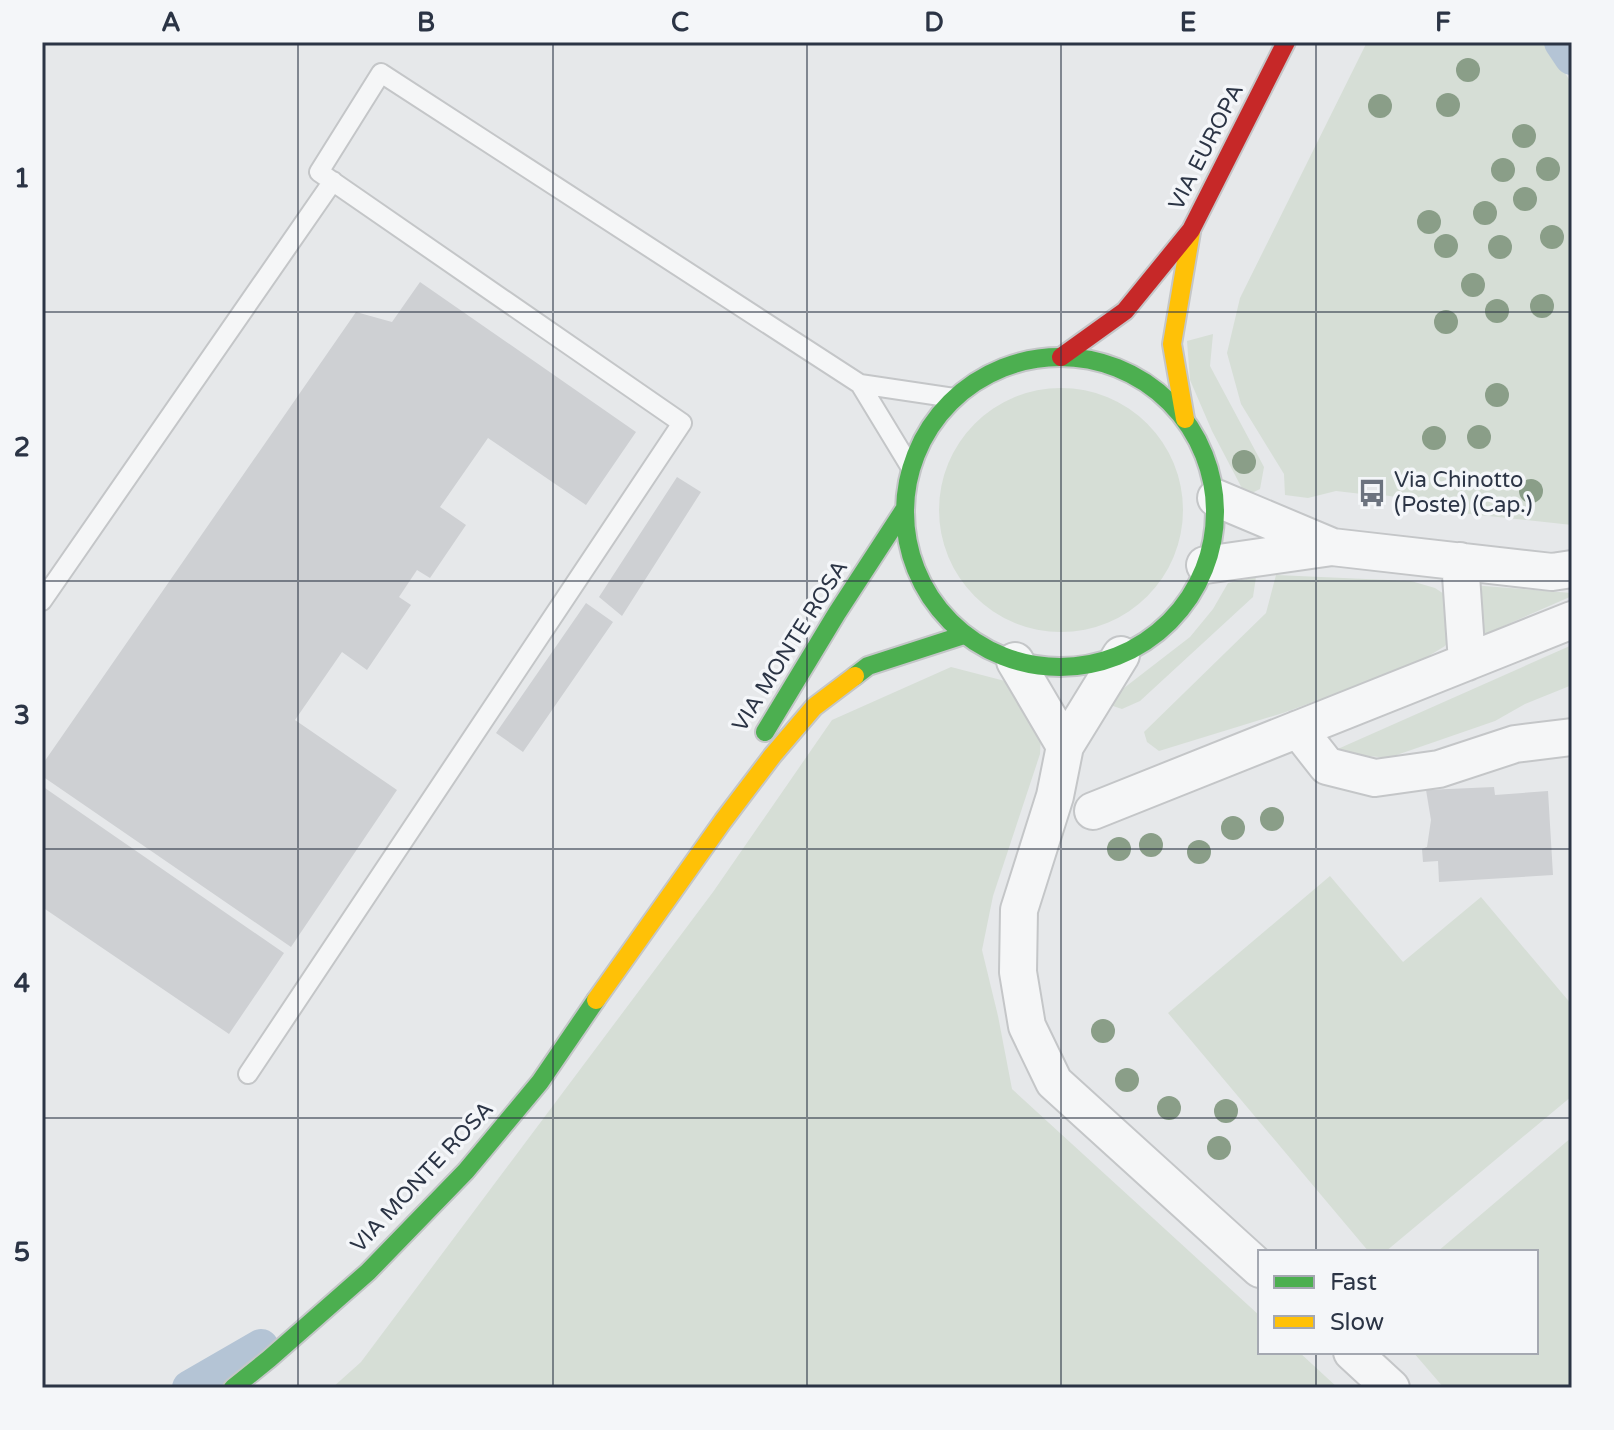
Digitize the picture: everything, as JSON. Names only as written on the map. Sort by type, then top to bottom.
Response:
[{"type":"main road","name":"VIA EUROPA","points":[[1061,357],[1125,311],[1191,230],[1286,42]]},
{"type":"main road","name":"VIA EUROPA","points":[[1185,419],[1172,344],[1191,230]]},
{"type":"main road","points":[[1061,357],[1096,361],[1130,373],[1161,393],[1185,419],[1206,456],[1216,498],[1214,541],[1196,588],[1164,628],[1121,655],[1087,665],[1051,668],[1015,661],[964,635],[932,600],[911,557],[904,510],[911,468],[929,428],[954,398],[985,375],[1022,361],[1061,357]]},
{"type":"main road","name":"VIA MONTE ROSA","points":[[616,972],[904,510]]},
{"type":"main road","name":"VIA MONTE ROSA","points":[[233,1388],[368,1272],[466,1171],[540,1082],[723,821],[814,707],[868,666],[964,635]]},
{"type":"street","points":[[1216,498],[1332,547]]},
{"type":"street","points":[[1205,565],[1332,547],[1552,572],[1572,569]]},
{"type":"street","points":[[1460,561],[1467,662]]},
{"type":"street","points":[[1093,811],[1572,620]]},
{"type":"street","points":[[1121,655],[1065,746],[1055,796],[1019,910],[1018,972],[1027,1026],[1054,1082],[1258,1267]]},
{"type":"street","points":[[1015,661],[1065,746]]},
{"type":"street","points":[[1298,729],[1327,766],[1375,778],[1439,769],[1515,744],[1572,737]]},
{"type":"street","points":[[1354,1354],[1391,1388]]},
{"type":"lane","points":[[248,1074],[682,423],[319,172],[381,73],[860,384],[954,398]]},
{"type":"lane","points":[[42,601],[333,181]]},
{"type":"lane","points":[[860,384],[911,468]]},
{"type":"shaded area","points":[[1367,42],[1545,42],[1572,84],[1572,525],[1442,511],[1409,499],[1383,495],[1383,482],[1363,481],[1362,494],[1336,491],[1308,498],[1285,495],[1284,474],[1241,404],[1227,353],[1240,298]]},
{"type":"shaded area","points":[[1213,334],[1210,366],[1264,467],[1260,489],[1246,496],[1190,380],[1187,341]]},
{"type":"shaded area","points":[[1061,388],[1085,390],[1108,397],[1129,408],[1147,424],[1163,442],[1174,463],[1181,486],[1181,534],[1174,557],[1163,578],[1147,596],[1129,612],[1108,623],[1085,630],[1061,632],[1037,630],[1014,623],[993,612],[975,596],[959,578],[948,557],[941,534],[939,510],[941,486],[948,463],[959,442],[975,424],[993,408],[1014,397],[1037,390]]},
{"type":"shaded area","points":[[1276,575],[1411,581],[1435,588],[1451,603],[1452,636],[1445,646],[1414,665],[1283,713],[1159,751],[1147,742],[1144,732],[1266,613]]},
{"type":"shaded area","points":[[1256,577],[1253,597],[1140,701],[1122,709],[1113,706],[1111,698],[1190,637],[1213,609],[1228,583]]},
{"type":"shaded area","points":[[1471,585],[1572,593],[1572,596],[1483,635]]},
{"type":"shaded area","points":[[1572,645],[1572,685],[1525,704],[1495,721],[1388,758],[1331,752]]},
{"type":"shaded area","points":[[951,667],[1005,681],[1042,712],[1040,754],[993,896],[982,950],[1012,1089],[1258,1314],[1258,1354],[1301,1354],[1338,1388],[332,1388],[361,1362],[713,892],[832,720]]},
{"type":"shaded area","points":[[1330,876],[1403,962],[1481,897],[1572,1005],[1572,1096],[1387,1250],[1367,1250],[1168,1013]]},
{"type":"shaded area","points":[[1572,1137],[1572,1388],[1444,1388],[1415,1354],[1538,1354],[1538,1250],[1439,1250]]},
{"type":"building","points":[[420,282],[636,432],[586,505],[488,438],[440,507],[466,525],[430,578],[417,570],[399,597],[411,605],[367,670],[342,652],[295,720],[397,790],[291,947],[42,776],[42,765],[356,312],[392,322]]},
{"type":"building","points":[[677,477],[701,492],[622,616],[599,597]]},
{"type":"building","points":[[586,603],[613,622],[523,752],[496,733]]},
{"type":"building","points":[[42,786],[284,953],[229,1034],[42,907]]},
{"type":"building","points":[[1494,787],[1495,795],[1548,791],[1553,875],[1439,882],[1438,861],[1423,862],[1422,849],[1427,847],[1431,820],[1426,790]]},
{"type":"waterway","points":[[1562,42],[1572,57]]},
{"type":"waterway","points":[[190,1388],[261,1347]]},
{"type":"traffic: fast","points":[[1060,357],[1090,360],[1133,375],[1158,392],[1180,414],[1197,439],[1208,467],[1215,512],[1212,542],[1197,585],[1180,610],[1158,632],[1133,649],[1105,660],[1060,667],[1030,664],[987,649],[962,632],[940,610],[923,585],[912,557],[905,512],[908,482],[923,439],[940,414],[962,392],[987,375],[1015,364],[1060,357]]},
{"type":"traffic: fast","points":[[765,732],[904,510]]},
{"type":"traffic: fast","points":[[855,676],[868,666],[964,635]]},
{"type":"traffic: fast","points":[[233,1388],[368,1272],[466,1171],[540,1082],[596,1000]]},
{"type":"traffic: slow","points":[[1185,419],[1172,344],[1191,232]]},
{"type":"traffic: slow","points":[[596,1000],[773,755],[814,707],[855,676]]},
{"type":"traffic: jam","points":[[1061,357],[1125,311],[1191,230],[1286,42]]},
{"type":"place","name":"Via Chinotto (Poste) (Cap.)","points":[[1372,493]]}]
